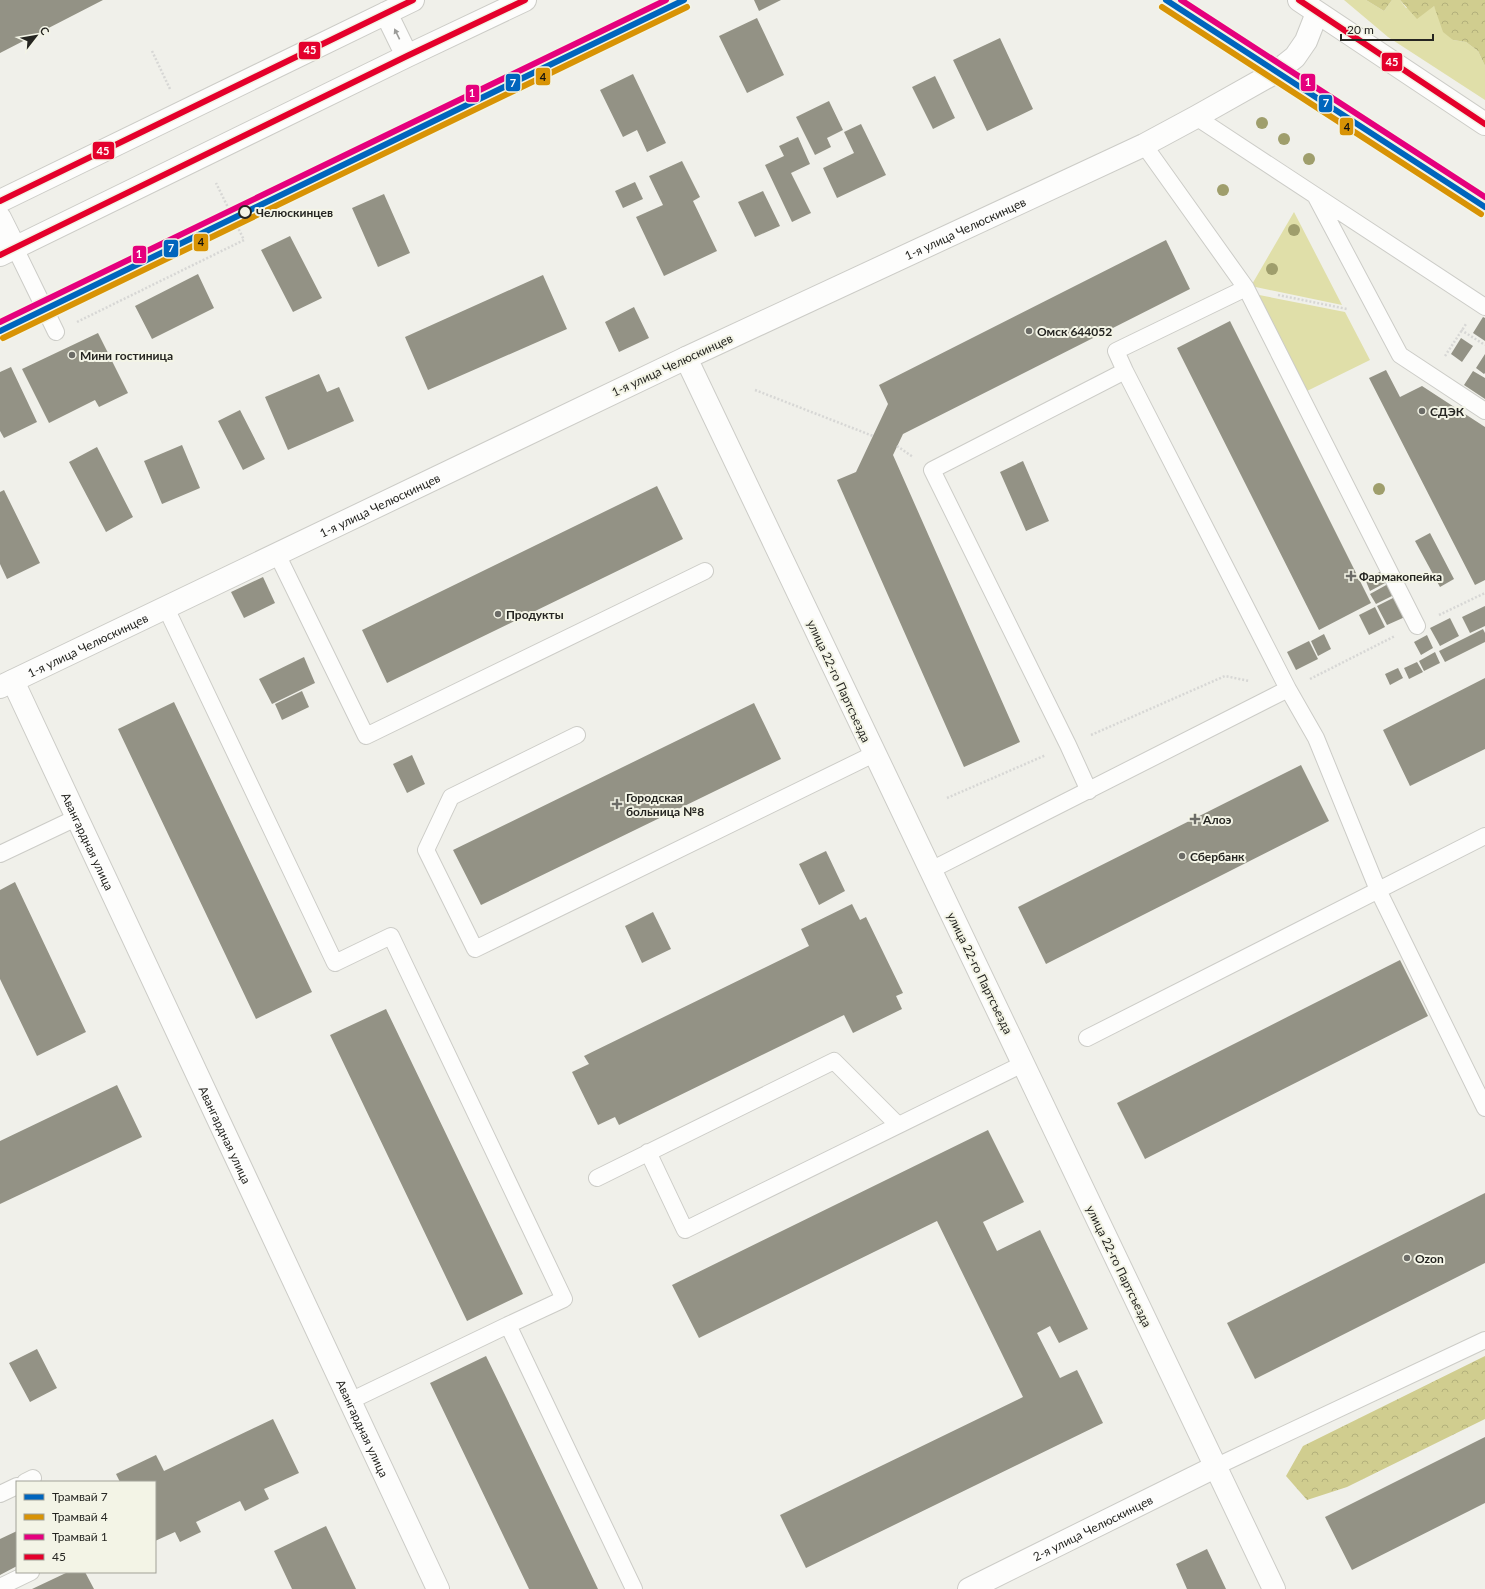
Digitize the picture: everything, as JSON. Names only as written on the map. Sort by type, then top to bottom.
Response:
[{"type":"street","points":[[0,202],[383,6],[413,0]]},
{"type":"street","points":[[0,218],[7,251],[525,0]]},
{"type":"street","points":[[1299,0],[1313,7],[1485,124]]},
{"type":"street","points":[[383,6],[407,56]]},
{"type":"street","name":"1-я улица Челюскинцев","points":[[6,684],[686,358],[1144,145],[1276,72],[1295,57],[1306,41],[1313,7]]},
{"type":"street","name":"улица 22-го Партсъезда","points":[[686,358],[1274,1589]]},
{"type":"street","name":"Авангардная улица","points":[[6,684],[76,818],[438,1589]]},
{"type":"street","name":"2-я улица Челюскинцев","points":[[969,1589],[1215,1467]]},
{"type":"lane","points":[[1196,117],[1482,305]]},
{"type":"lane","points":[[1144,145],[1246,288],[1417,626]]},
{"type":"lane","points":[[1316,196],[1400,355],[1485,411]]},
{"type":"lane","points":[[7,251],[56,332]]},
{"type":"lane","points":[[1246,288],[1116,351],[1288,689],[1316,738],[1378,890],[1485,1108]]},
{"type":"lane","points":[[1089,791],[1068,745],[932,470],[1126,371]]},
{"type":"lane","points":[[277,554],[366,736],[705,571]]},
{"type":"lane","points":[[166,608],[335,963],[391,936],[564,1298],[350,1401]]},
{"type":"lane","points":[[931,870],[1288,689]]},
{"type":"lane","points":[[578,735],[451,797],[426,850],[475,949],[874,754]]},
{"type":"lane","points":[[0,854],[76,818]]},
{"type":"lane","points":[[1087,1038],[1485,836]]},
{"type":"lane","points":[[597,1178],[834,1061],[898,1126]]},
{"type":"lane","points":[[648,1152],[685,1230],[1023,1064]]},
{"type":"lane","points":[[508,1325],[634,1589]]},
{"type":"lane","points":[[1215,1467],[1485,1340]]},
{"type":"lane","points":[[0,1494],[16,1486]]},
{"type":"lane","points":[[0,1587],[29,1573]]},
{"type":"path","points":[[152,51],[171,89]]},
{"type":"path","points":[[56,332],[244,240],[216,183]]},
{"type":"path","points":[[1246,288],[1380,316]]},
{"type":"path","points":[[1432,376],[1461,330],[1482,305]]},
{"type":"path","points":[[1461,330],[1485,346]]},
{"type":"path","points":[[755,390],[873,436]]},
{"type":"path","points":[[947,798],[1225,676],[1288,689],[1485,593]]},
{"type":"green space","points":[[1344,0],[1366,0],[1384,11],[1392,0],[1400,0],[1406,8],[1434,6],[1453,40],[1466,42],[1478,51],[1485,66],[1485,100],[1388,37]]},
{"type":"green space","points":[[1366,0],[1392,0],[1384,11]]},
{"type":"green space","points":[[1400,0],[1485,0],[1485,66],[1478,51],[1466,42],[1453,40],[1443,32],[1434,6],[1417,19]]},
{"type":"green space","points":[[1294,212],[1342,305],[1251,286]]},
{"type":"green space","points":[[1254,294],[1345,312],[1370,360],[1305,392]]},
{"type":"green space","points":[[1485,1356],[1485,1419],[1347,1487],[1307,1500],[1286,1476],[1303,1446]]},
{"type":"building","points":[[0,0],[103,0],[0,53]]},
{"type":"building","points":[[754,0],[781,0],[759,11]]},
{"type":"building","points":[[757,18],[784,75],[747,93],[719,36]]},
{"type":"building","points":[[1000,38],[1033,109],[987,131],[953,60]]},
{"type":"building","points":[[633,74],[666,143],[647,152],[637,130],[623,137],[600,90]]},
{"type":"building","points":[[935,76],[955,118],[933,129],[912,87]]},
{"type":"building","points":[[829,101],[843,130],[827,138],[831,147],[815,155],[796,117]]},
{"type":"building","points":[[861,124],[886,175],[837,198],[823,168],[854,153],[844,132]]},
{"type":"building","points":[[798,137],[810,164],[791,173],[811,213],[792,222],[765,165],[784,156],[779,146]]},
{"type":"building","points":[[682,161],[700,197],[693,201],[717,251],[664,276],[636,217],[663,205],[649,176]]},
{"type":"building","points":[[635,182],[643,199],[623,208],[615,191]]},
{"type":"building","points":[[763,191],[780,226],[755,237],[738,202]]},
{"type":"building","points":[[384,194],[410,253],[378,267],[352,208]]},
{"type":"building","points":[[290,236],[322,298],[293,312],[261,250]]},
{"type":"building","points":[[1166,240],[1190,289],[903,434],[893,455],[1020,742],[964,767],[837,480],[856,472],[888,404],[879,385]]},
{"type":"building","points":[[198,274],[214,308],[152,339],[135,306]]},
{"type":"building","points":[[543,275],[567,329],[428,390],[405,337]]},
{"type":"building","points":[[634,307],[649,338],[619,352],[605,322]]},
{"type":"building","points":[[1483,317],[1485,318],[1485,341],[1473,333]]},
{"type":"building","points":[[1230,321],[1371,603],[1319,630],[1177,348]]},
{"type":"building","points":[[98,333],[128,393],[99,407],[95,400],[49,423],[22,369]]},
{"type":"building","points":[[1461,338],[1473,346],[1462,362],[1451,354]]},
{"type":"building","points":[[1485,354],[1485,373],[1484,374],[1476,368]]},
{"type":"building","points":[[11,367],[37,422],[4,438],[0,431],[0,372]]},
{"type":"building","points":[[1386,370],[1400,397],[1422,386],[1485,427],[1485,580],[1475,585],[1369,378]]},
{"type":"building","points":[[1473,371],[1485,378],[1485,399],[1464,385]]},
{"type":"building","points":[[319,374],[327,392],[339,387],[354,421],[288,450],[265,397]]},
{"type":"building","points":[[240,410],[265,459],[243,470],[218,421]]},
{"type":"building","points":[[182,445],[200,488],[162,504],[144,461]]},
{"type":"building","points":[[97,447],[133,517],[106,532],[69,462]]},
{"type":"building","points":[[1023,461],[1049,521],[1026,531],[1000,472]]},
{"type":"building","points":[[657,486],[683,539],[387,683],[362,630]]},
{"type":"building","points":[[4,490],[40,563],[7,579],[0,564],[0,492]]},
{"type":"building","points":[[1430,533],[1454,579],[1440,587],[1415,541]]},
{"type":"building","points":[[1382,571],[1387,582],[1370,591],[1365,579]]},
{"type":"building","points":[[263,577],[275,603],[244,618],[231,592]]},
{"type":"building","points":[[1388,584],[1394,595],[1376,604],[1370,594]]},
{"type":"building","points":[[1395,597],[1405,617],[1387,625],[1377,606]]},
{"type":"building","points":[[1485,606],[1485,626],[1470,633],[1462,617]]},
{"type":"building","points":[[1375,607],[1385,627],[1369,635],[1359,615]]},
{"type":"building","points":[[1450,618],[1459,636],[1440,646],[1430,628]]},
{"type":"building","points":[[1483,629],[1485,633],[1485,642],[1445,662],[1439,651]]},
{"type":"building","points":[[1324,634],[1331,649],[1318,656],[1311,641]]},
{"type":"building","points":[[1427,635],[1433,648],[1421,655],[1414,642]]},
{"type":"building","points":[[1309,641],[1318,659],[1296,670],[1287,652]]},
{"type":"building","points":[[1435,652],[1440,663],[1424,671],[1419,661]]},
{"type":"building","points":[[304,657],[315,683],[272,704],[259,679]]},
{"type":"building","points":[[1417,662],[1423,672],[1409,679],[1404,668]]},
{"type":"building","points":[[1398,668],[1403,678],[1390,685],[1385,674]]},
{"type":"building","points":[[1485,678],[1485,749],[1410,786],[1383,730]]},
{"type":"building","points":[[302,691],[309,707],[282,720],[275,704]]},
{"type":"building","points":[[174,702],[312,992],[256,1019],[118,729]]},
{"type":"building","name":"Городская больница №8","points":[[754,703],[781,759],[481,905],[453,850]]},
{"type":"building","points":[[412,755],[425,784],[407,793],[393,764]]},
{"type":"building","points":[[1301,765],[1329,821],[1046,964],[1018,907]]},
{"type":"building","points":[[826,851],[845,891],[819,905],[799,864]]},
{"type":"building","points":[[15,882],[86,1032],[37,1056],[0,979],[0,890]]},
{"type":"building","points":[[852,904],[860,920],[866,917],[903,993],[896,996],[902,1009],[853,1033],[844,1015],[619,1125],[615,1117],[598,1125],[572,1072],[589,1064],[584,1056],[809,946],[801,929]]},
{"type":"building","points":[[653,912],[671,949],[642,963],[625,926]]},
{"type":"building","points":[[1400,960],[1428,1016],[1145,1159],[1117,1103]]},
{"type":"building","points":[[386,1009],[523,1294],[467,1321],[330,1035]]},
{"type":"building","points":[[117,1085],[142,1137],[0,1204],[0,1141]]},
{"type":"building","points":[[988,1130],[1024,1202],[983,1222],[997,1251],[1040,1230],[1088,1329],[1059,1343],[1050,1326],[1037,1333],[1060,1378],[1077,1370],[1103,1423],[806,1568],[780,1515],[1023,1397],[937,1221],[699,1338],[672,1285]]},
{"type":"building","points":[[1485,1193],[1485,1263],[1255,1379],[1227,1323]]},
{"type":"building","points":[[37,1349],[57,1388],[30,1402],[9,1363]]},
{"type":"building","points":[[486,1356],[598,1589],[529,1589],[430,1383]]},
{"type":"building","points":[[273,1419],[299,1473],[264,1489],[269,1499],[245,1511],[240,1501],[196,1522],[201,1532],[180,1542],[175,1532],[156,1541],[156,1481],[120,1481],[116,1474],[156,1455],[164,1471]]},
{"type":"building","points":[[1485,1437],[1485,1503],[1352,1570],[1325,1517]]},
{"type":"building","points":[[326,1526],[356,1589],[292,1589],[274,1551]]},
{"type":"building","points":[[16,1531],[16,1567],[0,1575],[0,1539]]},
{"type":"building","points":[[1207,1549],[1226,1589],[1187,1589],[1176,1564]]},
{"type":"building","points":[[66,1573],[86,1573],[94,1589],[32,1589]]},
{"type":"tram line","name":"1","points":[[0,322],[666,0]]},
{"type":"tram line","name":"7","points":[[0,331],[684,0]]},
{"type":"tram line","name":"7","points":[[1166,0],[1485,207]]},
{"type":"tram line","name":"1","points":[[1181,0],[1485,197]]},
{"type":"tram line","name":"4","points":[[3,338],[687,7]]},
{"type":"tram line","name":"4","points":[[1162,7],[1481,214]]},
{"type":"transit line","name":"45","points":[[0,201],[413,0]]},
{"type":"transit line","name":"45","points":[[0,255],[525,0]]},
{"type":"transit line","name":"45","points":[[1299,0],[1485,124]]},
{"type":"place","name":"Челюскинцев","points":[[245,212]]},
{"type":"place","name":"Омск 644052","points":[[1029,331]]},
{"type":"place","name":"Мини гостиница","points":[[72,355]]},
{"type":"place","name":"СДЭК","points":[[1422,411]]},
{"type":"place","name":"Фармакопейка","points":[[1351,576]]},
{"type":"place","name":"Продукты","points":[[498,614]]},
{"type":"place","name":"Городская больница №8","points":[[617,804]]},
{"type":"place","name":"Алоэ","points":[[1195,819]]},
{"type":"place","name":"Сбербанк","points":[[1182,856]]},
{"type":"place","name":"Ozon","points":[[1407,1258]]}]
